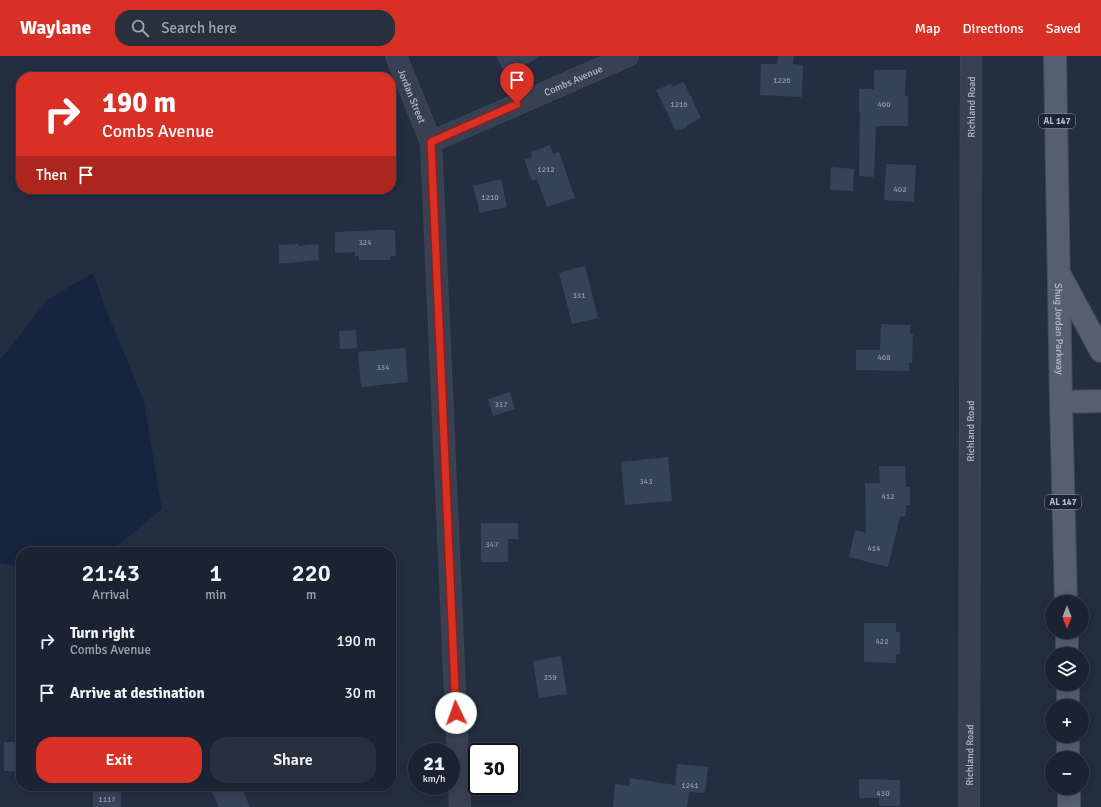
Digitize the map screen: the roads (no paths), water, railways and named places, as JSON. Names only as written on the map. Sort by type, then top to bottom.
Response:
[{"type":"main road","name":"Shug Jordan Parkway","points":[[1055,56],[1066,595]]},
{"type":"main road","points":[[1059,274],[1101,351]]},
{"type":"main road","points":[[1061,402],[1101,401]]},
{"type":"main road","points":[[1069,795],[1069,807]]},
{"type":"street","name":"Jordan Street","points":[[396,56],[431,142],[460,807]]},
{"type":"street","name":"Combs Avenue","points":[[431,142],[628,56]]},
{"type":"street","name":"Richland Road","points":[[969,807],[972,56]]},
{"type":"water","points":[[93,273],[107,312],[144,401],[162,509],[116,547],[16,547],[16,565],[0,563],[0,360],[47,300]]}]
